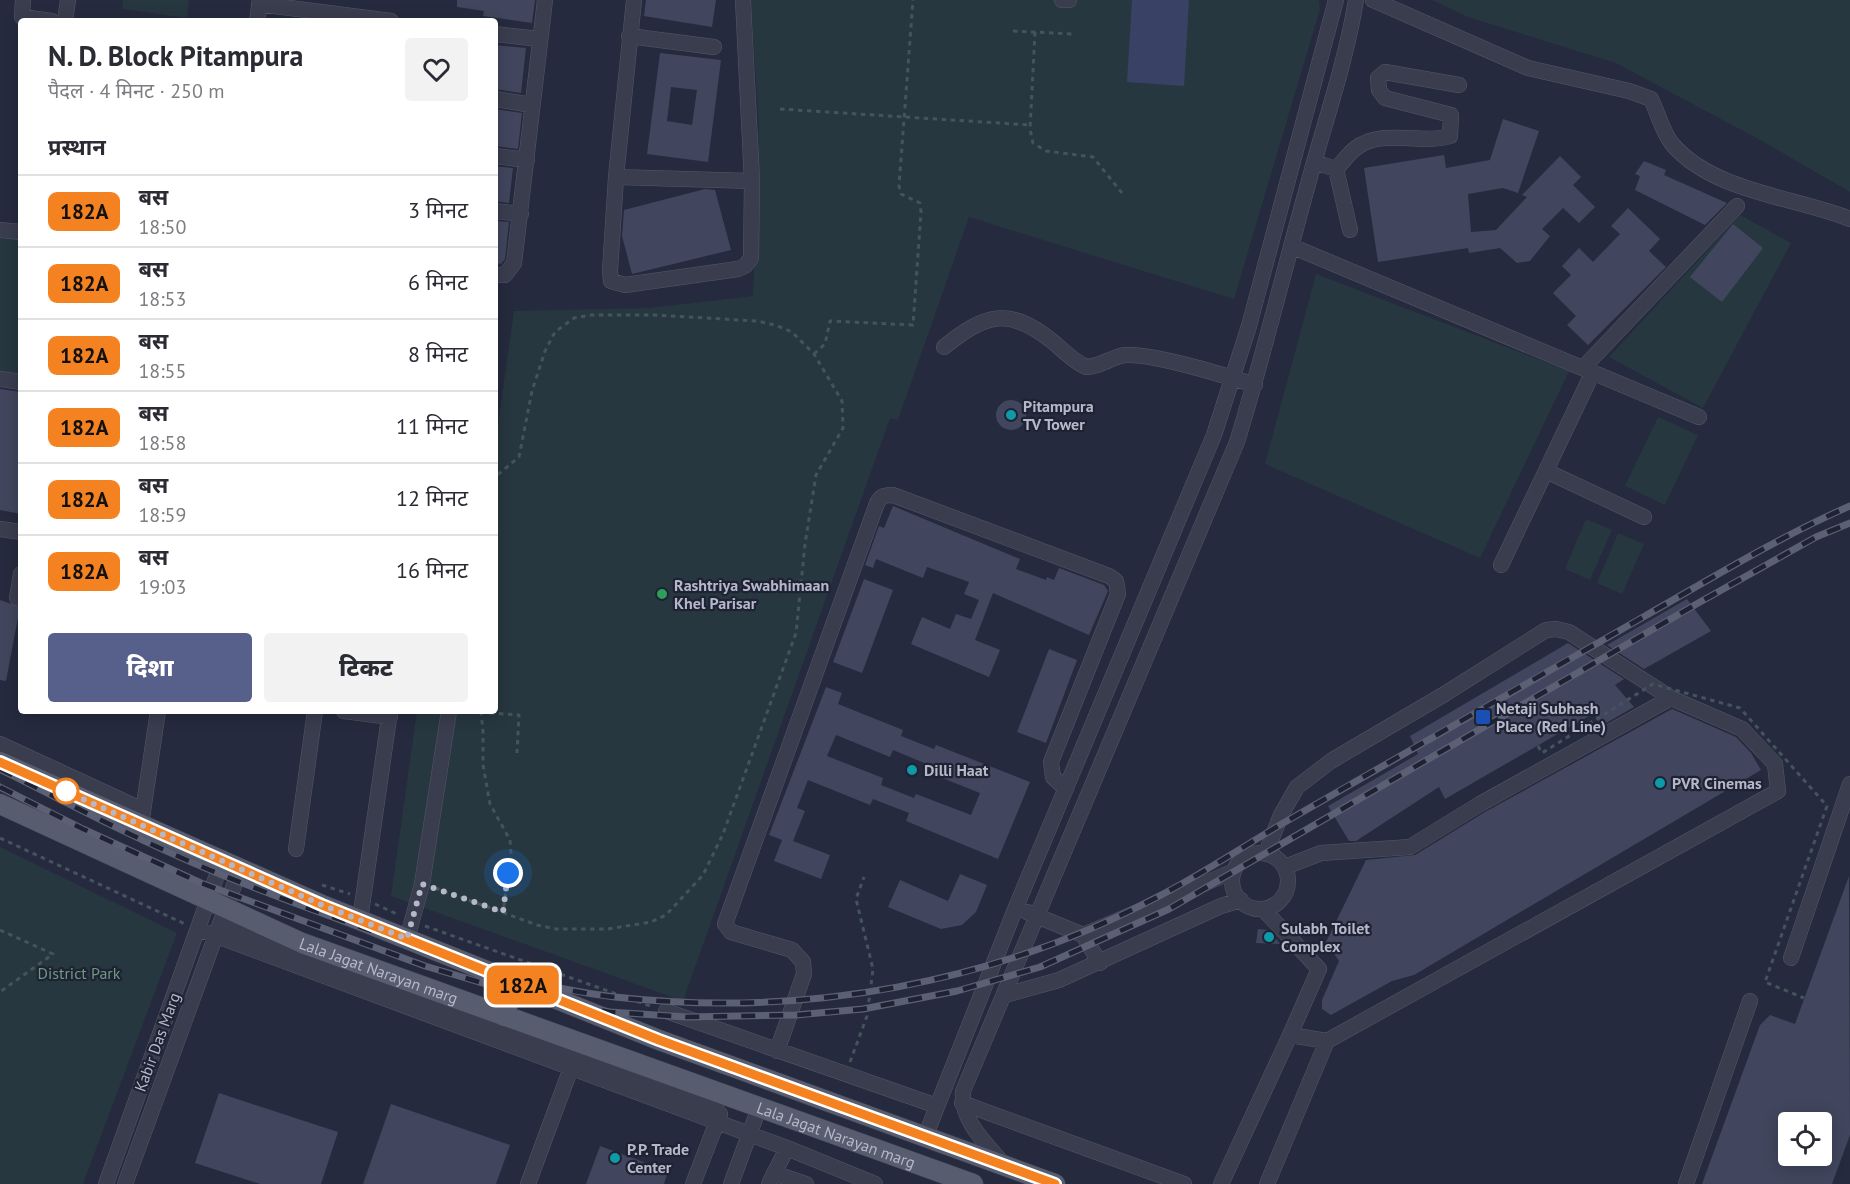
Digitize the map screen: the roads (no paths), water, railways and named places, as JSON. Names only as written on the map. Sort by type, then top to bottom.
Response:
[{"type":"main road","name":"Lala Jagat Narayan marg","points":[[0,762],[142,817],[231,865],[360,920],[410,930],[515,982],[659,1040],[1055,1184]]},
{"type":"main road","name":"Lala Jagat Narayan marg","points":[[0,804],[218,917],[302,943],[973,1184]]},
{"type":"main road","points":[[504,1016],[515,982]]},
{"type":"street","points":[[23,0],[22,17],[30,18]]},
{"type":"street","points":[[65,18],[68,0]]},
{"type":"street","points":[[498,275],[505,275],[514,264],[545,0]]},
{"type":"street","points":[[634,0],[616,177],[610,276],[611,281],[625,285],[745,266],[751,258],[752,181],[743,0]]},
{"type":"street","points":[[1062,0],[1069,0]]},
{"type":"street","points":[[925,1137],[1016,907],[1214,435],[1291,172],[1336,0]]},
{"type":"street","points":[[1004,1165],[975,1130],[962,1103],[963,1091],[1237,442],[1255,385],[1312,169],[1342,68],[1356,0]]},
{"type":"street","points":[[1373,0],[1528,68],[1629,91],[1651,99],[1671,143],[1688,160],[1762,194],[1850,219]]},
{"type":"street","points":[[257,18],[260,2],[373,18]]},
{"type":"street","points":[[498,34],[539,39]]},
{"type":"street","points":[[629,36],[714,47]]},
{"type":"street","points":[[1291,172],[1336,169],[1358,146],[1390,137],[1439,139],[1450,136],[1451,115],[1385,98],[1379,90],[1378,78],[1385,72],[1459,85]]},
{"type":"street","points":[[498,99],[532,105]]},
{"type":"street","points":[[498,156],[527,160]]},
{"type":"street","points":[[1336,169],[1350,230]]},
{"type":"street","points":[[616,177],[752,181]]},
{"type":"street","points":[[1501,565],[1546,471],[1588,370],[1737,206]]},
{"type":"street","points":[[498,211],[521,214]]},
{"type":"street","points":[[0,230],[18,232]]},
{"type":"street","points":[[1292,246],[1699,417]]},
{"type":"street","points":[[944,347],[969,326],[988,318],[1007,318],[1035,328],[1086,367],[1096,367],[1118,356],[1142,355],[1255,385]]},
{"type":"street","points":[[0,379],[18,382]]},
{"type":"street","points":[[1546,471],[1644,517]]},
{"type":"street","points":[[777,1051],[804,974],[804,962],[792,950],[730,932],[725,924],[878,499],[885,495],[893,495],[1109,576],[1116,581],[1118,594],[1051,762],[1053,777],[1066,789]]},
{"type":"street","points":[[0,529],[18,532]]},
{"type":"street","points":[[1164,558],[1185,566]]},
{"type":"street","points":[[17,598],[18,592]]},
{"type":"street","points":[[1266,853],[1281,815],[1296,787],[1331,760],[1443,695],[1546,630],[1557,629],[1569,632],[1671,698],[1742,729],[1775,764],[1778,791],[1327,1041],[1290,1035]]},
{"type":"street","points":[[1285,867],[1322,854],[1410,847],[1480,804],[1671,698]]},
{"type":"street","points":[[0,744],[142,817],[158,714]]},
{"type":"street","points":[[296,849],[315,714]]},
{"type":"street","points":[[360,920],[390,714]]},
{"type":"street","points":[[410,930],[422,884],[449,714]]},
{"type":"street","points":[[1791,958],[1850,783]]},
{"type":"street","points":[[1083,935],[1234,871],[1244,858],[1251,854],[1266,853],[1274,856],[1285,867],[1289,882],[1287,890],[1277,903],[1263,909],[1254,908],[1241,900],[1233,886],[1234,871]]},
{"type":"street","points":[[198,929],[218,917],[231,865]]},
{"type":"street","points":[[1005,994],[1059,980],[1221,906],[1241,900]]},
{"type":"street","points":[[1016,907],[1083,935],[1100,963]]},
{"type":"street","points":[[1221,1184],[1319,969],[1263,909]]},
{"type":"street","points":[[218,917],[571,1068],[751,1134],[875,1184]]},
{"type":"street","points":[[218,917],[716,1107],[693,1184]]},
{"type":"street","name":"Kabir Das Marg","points":[[106,1184],[198,929],[218,917]]},
{"type":"street","name":"Kabir Das Marg","points":[[125,1184],[218,917]]},
{"type":"street","points":[[1686,1184],[1750,1002]]},
{"type":"street","points":[[666,1011],[937,1106]]},
{"type":"street","points":[[1267,1184],[1327,1041]]},
{"type":"street","points":[[528,1184],[571,1068]]},
{"type":"street","points":[[713,1120],[728,1096]]},
{"type":"street","points":[[962,1103],[1184,1184]]},
{"type":"street","points":[[731,1184],[759,1108]]},
{"type":"street","points":[[787,1148],[772,1178],[806,1184]]},
{"type":"water","points":[[1132,0],[1189,0],[1184,86],[1127,82]]},
{"type":"railway","points":[[0,769],[130,834],[210,870],[437,954],[525,980],[585,993],[686,1002],[757,1002],[827,997],[897,987],[966,972],[1033,951],[1099,925],[1179,886],[1285,822],[1746,558],[1850,506]]},
{"type":"railway","points":[[0,787],[83,829],[201,883],[425,966],[533,998],[610,1012],[686,1017],[796,1015],[863,1009],[957,991],[1040,967],[1169,909],[1700,602],[1816,537],[1850,523]]},
{"type":"place","name":"Pitampura TV Tower","points":[[1011,415]]},
{"type":"place","name":"Rashtriya Swabhimaan Khel Parisar","points":[[662,594]]},
{"type":"place","name":"Netaji Subhash Place (Red Line)","points":[[1483,717]]},
{"type":"place","name":"Dilli Haat","points":[[912,770]]},
{"type":"place","name":"PVR Cinemas","points":[[1660,783]]},
{"type":"place","name":"Sulabh Toilet Complex","points":[[1269,937]]},
{"type":"place","name":"P.P. Trade Center","points":[[615,1158]]},
{"type":"park label","name":"District Park","points":[[79,973]]}]
